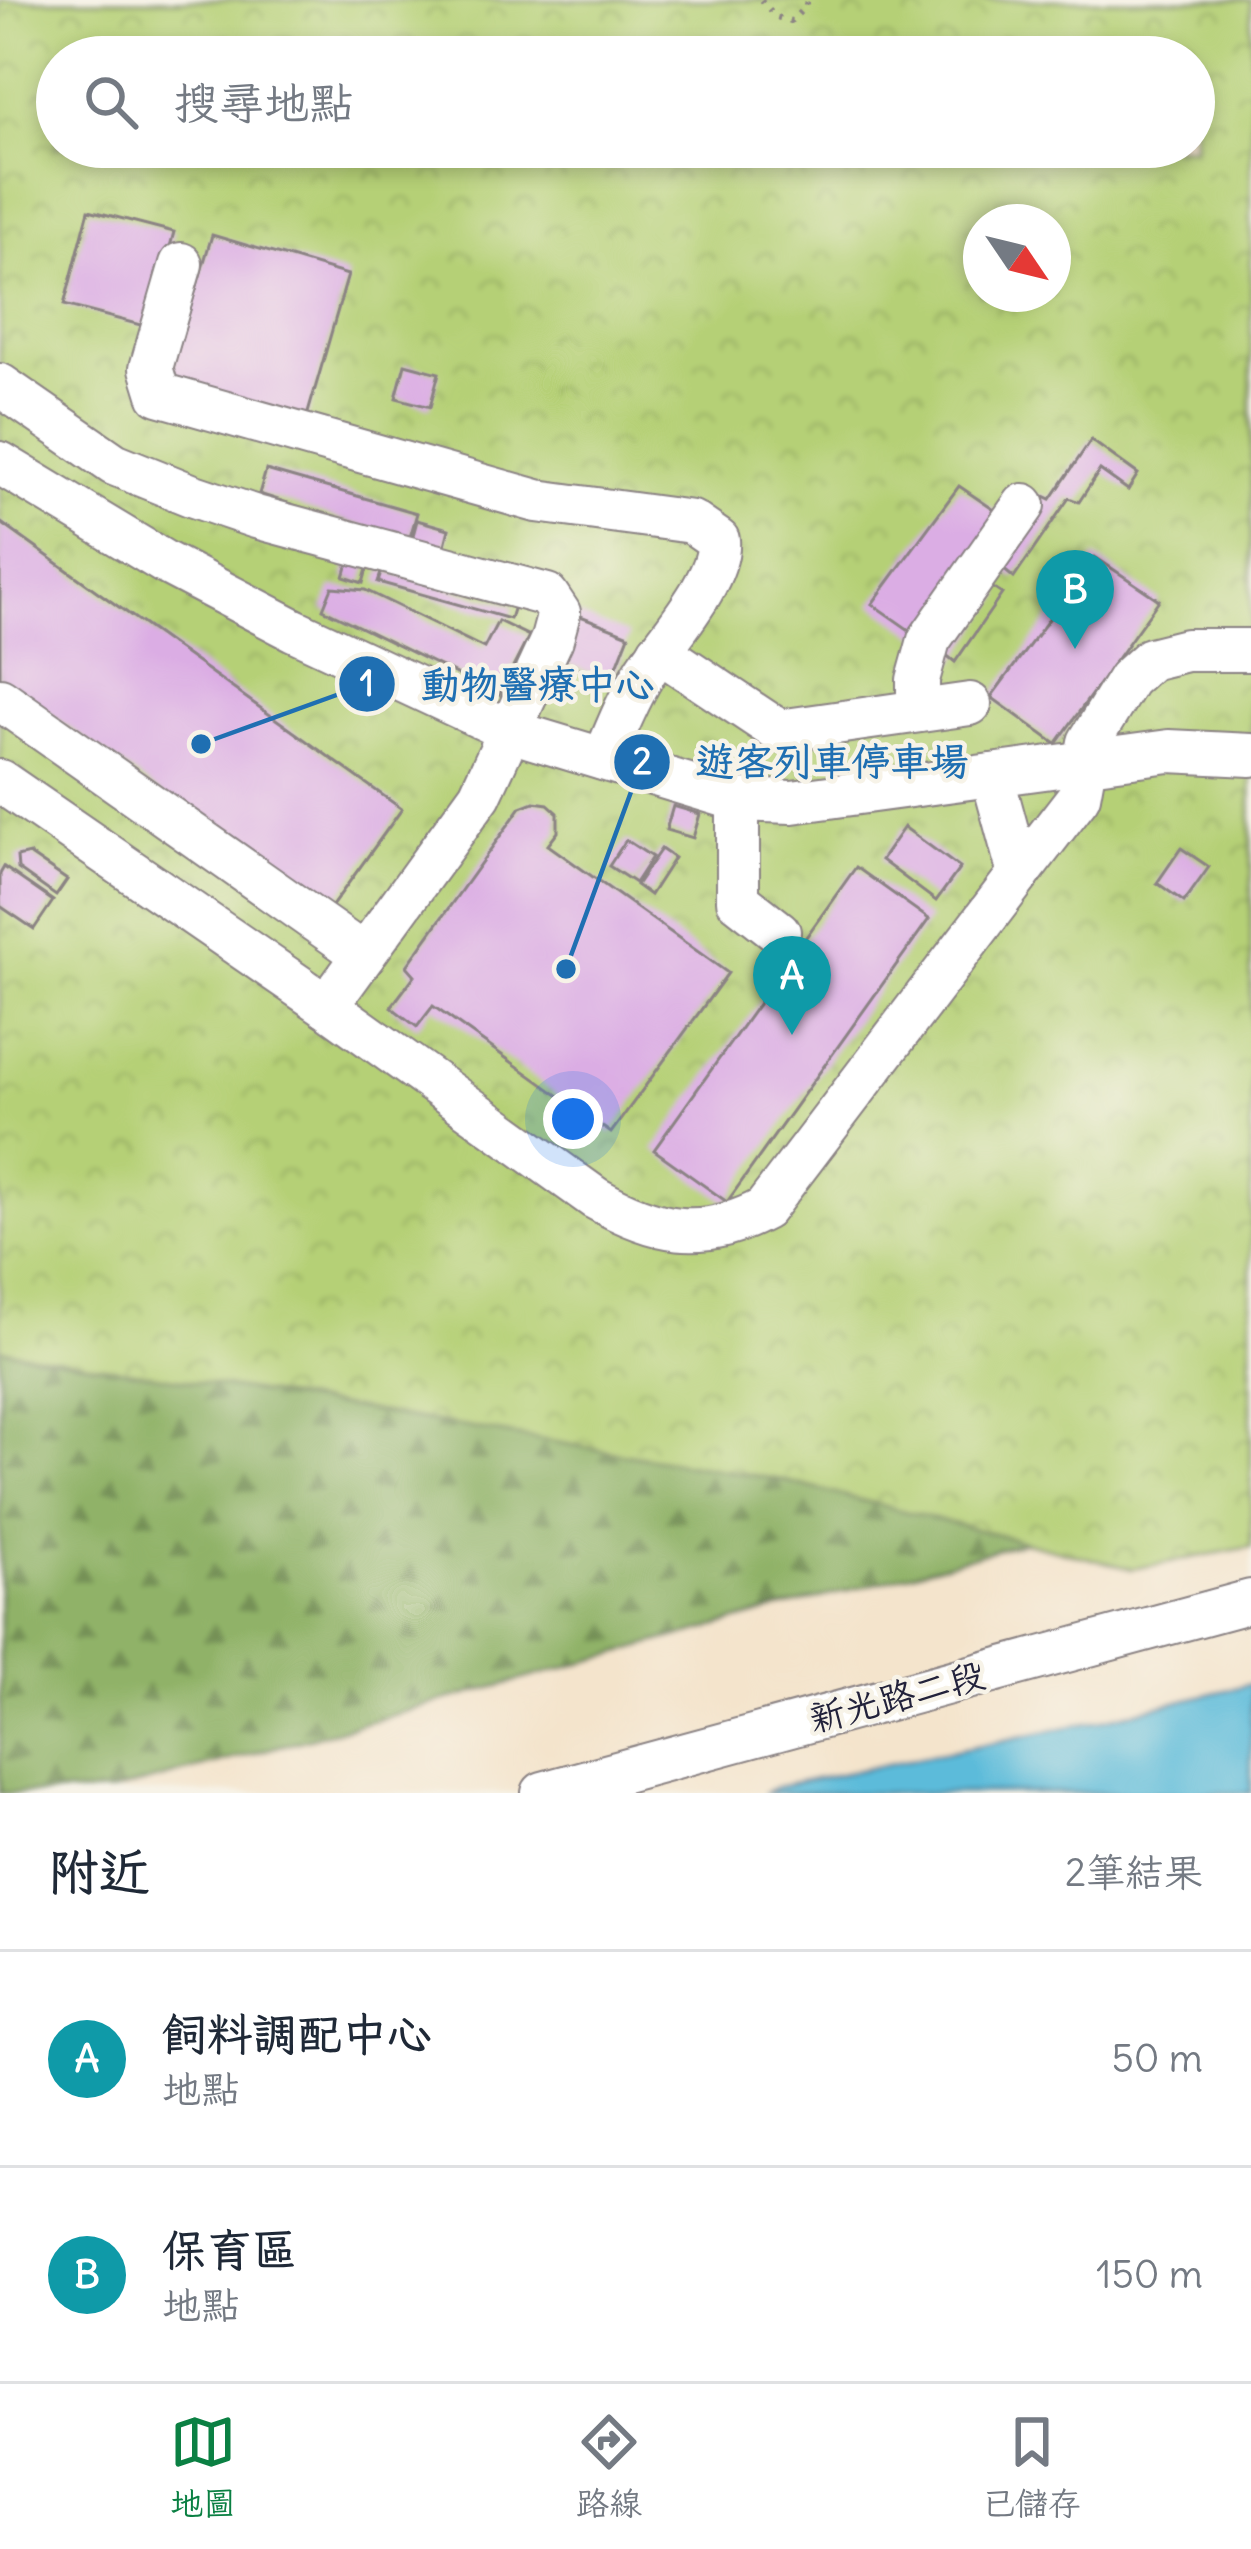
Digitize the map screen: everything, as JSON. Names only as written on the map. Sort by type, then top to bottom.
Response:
[{"type":"street","points":[[181,264],[152,368],[159,394],[537,501],[692,522],[718,541],[719,555],[628,703],[604,759]]},
{"type":"street","points":[[0,385],[114,464],[190,495],[547,596],[559,613],[552,639],[480,795],[327,1006]]},
{"type":"street","points":[[0,463],[238,601],[510,730],[738,800],[792,802],[1169,751],[1251,755]]},
{"type":"street","points":[[918,711],[918,680],[929,640],[1024,505]]},
{"type":"street","points":[[0,781],[595,1198],[640,1223],[695,1232],[745,1220],[764,1209],[1079,796],[1089,742],[1128,679],[1150,659],[1186,650],[1251,650]]},
{"type":"street","points":[[659,651],[778,731],[970,704]]},
{"type":"street","points":[[0,699],[364,955]]},
{"type":"street","points":[[992,775],[1019,874]]},
{"type":"street","points":[[738,800],[738,899],[779,932]]},
{"type":"street","name":"新光路二段","points":[[543,1793],[1251,1601]]},
{"type":"path","points":[[761,0],[776,17],[791,20],[806,0]]},
{"type":"green space","points":[[0,0],[1251,0],[1251,1547],[1132,1569],[781,1480],[0,1349]]},
{"type":"green space","points":[[0,804],[1251,1480],[108,1793],[0,1793]]},
{"type":"water","points":[[1251,1684],[1251,1793],[764,1793],[777,1787]]},
{"type":"building","points":[[89,210],[174,232],[148,327],[64,305]]},
{"type":"building","points":[[212,235],[348,275],[306,420],[169,380]]},
{"type":"building","points":[[405,364],[439,373],[430,407],[396,398]]},
{"type":"building","points":[[1091,440],[1138,474],[1128,490],[1100,470],[1079,502],[1069,498],[1014,578],[1003,569],[1040,494],[1051,499]]},
{"type":"building","points":[[266,470],[417,513],[409,541],[259,494]]},
{"type":"building","points":[[959,486],[1003,516],[922,639],[872,604]]},
{"type":"building","points":[[417,520],[449,529],[443,553],[411,543]]},
{"type":"building","points":[[0,522],[402,809],[327,913],[0,678]]},
{"type":"building","points":[[350,556],[369,562],[363,583],[344,577]]},
{"type":"building","points":[[1095,557],[1159,600],[1056,744],[991,697]]},
{"type":"building","points":[[382,570],[514,606],[510,619],[378,582]]},
{"type":"building","points":[[990,586],[1002,594],[955,662],[935,646]]},
{"type":"building","points":[[332,587],[365,590],[484,648],[498,621],[529,636],[499,695],[323,609]]},
{"type":"building","points":[[578,615],[629,635],[611,681],[560,661]]},
{"type":"building","points":[[548,804],[558,813],[558,832],[548,845],[728,973],[611,1133],[433,1006],[417,1027],[391,1007],[415,975],[407,966],[521,807]]},
{"type":"building","points":[[673,806],[700,814],[693,838],[666,830]]},
{"type":"building","points":[[904,827],[960,868],[936,901],[881,860]]},
{"type":"building","points":[[626,840],[652,857],[635,883],[609,866]]},
{"type":"building","points":[[1181,848],[1209,867],[1184,902],[1157,883]]},
{"type":"building","points":[[661,849],[674,858],[650,895],[636,885]]},
{"type":"building","points":[[29,854],[67,880],[56,896],[18,869],[17,857]]},
{"type":"building","points":[[4,867],[53,901],[34,929],[0,906]]},
{"type":"building","points":[[856,867],[929,919],[727,1202],[654,1150]]},
{"type":"place","name":"保育區","points":[[1075,649]]},
{"type":"place","name":"動物醫療中心","points":[[201,744]]},
{"type":"place","name":"遊客列車停車場","points":[[566,969]]},
{"type":"place","name":"飼料調配中心","points":[[792,1035]]}]
